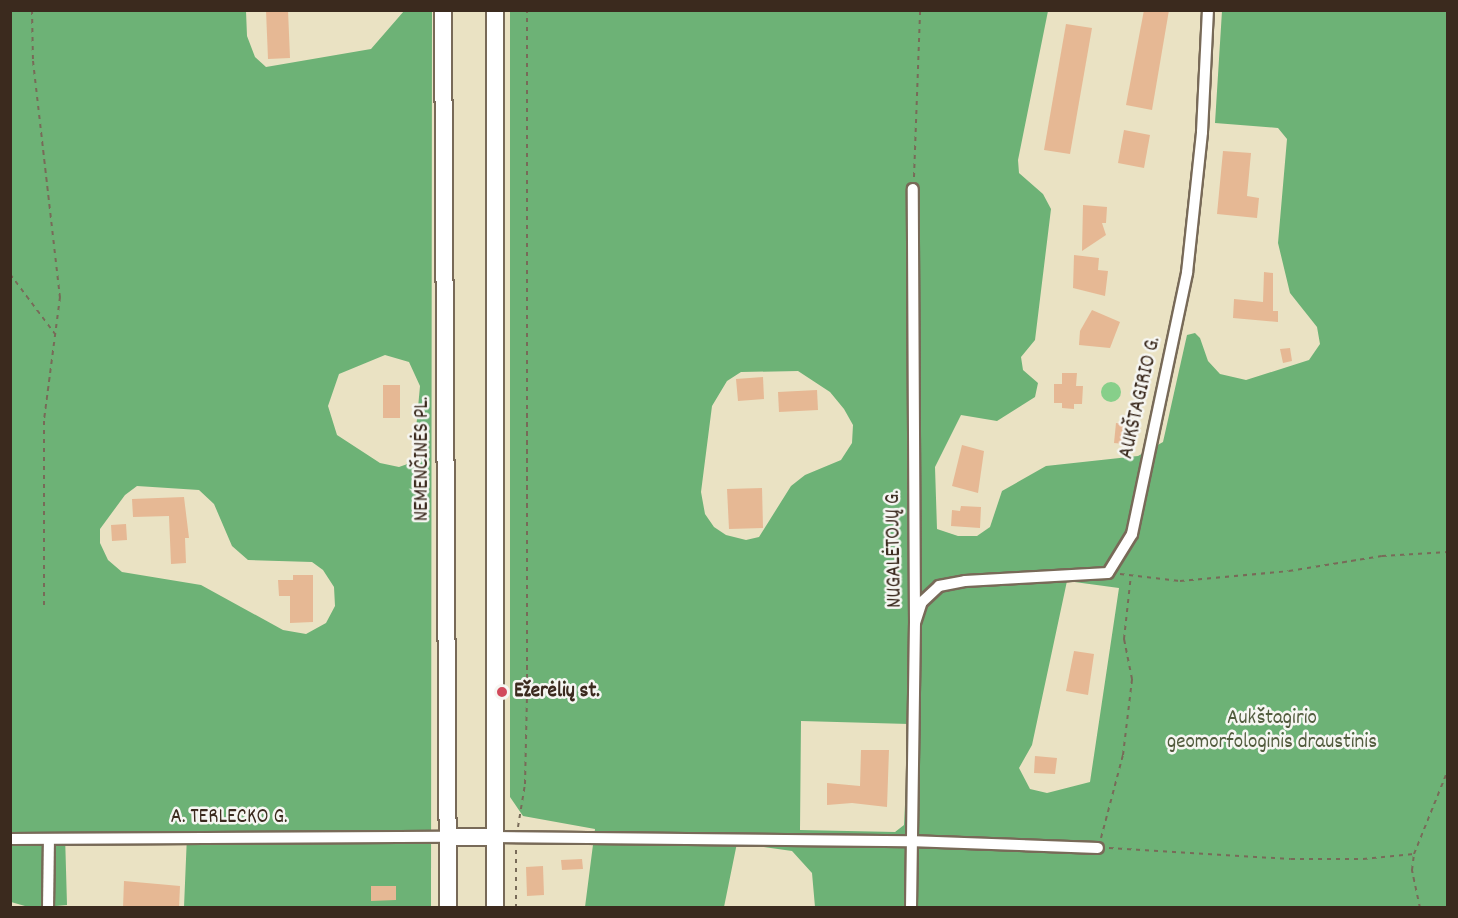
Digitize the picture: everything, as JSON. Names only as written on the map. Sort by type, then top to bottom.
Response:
[{"type":"main road","name":"NEMENČINĖS PL.","points":[[443,10],[448,908]]},
{"type":"main road","points":[[495,10],[495,908]]},
{"type":"main road","points":[[447,837],[495,837]]},
{"type":"street","name":"AUKŠTAGIRIO G.","points":[[1108,573],[1132,534],[1187,273],[1202,132],[1208,10]]},
{"type":"street","name":"NUGALĖTOJŲ G.","points":[[911,908],[909,841],[915,623],[913,189]]},
{"type":"street","points":[[915,623],[922,602],[939,586],[965,581],[1108,573]]},
{"type":"street","name":"A. TERLECKO G.","points":[[10,839],[447,837]]},
{"type":"street","points":[[495,837],[909,841],[1098,848]]},
{"type":"street","points":[[48,908],[49,839]]},
{"type":"path","points":[[32,10],[33,61],[60,297],[44,420],[44,609]]},
{"type":"path","points":[[516,908],[516,838],[525,784],[527,697],[527,10]]},
{"type":"path","points":[[913,189],[920,10]]},
{"type":"path","points":[[10,274],[55,334]]},
{"type":"path","points":[[1108,573],[1179,581],[1289,572],[1382,556],[1448,552]]},
{"type":"path","points":[[1131,575],[1124,639],[1132,679],[1123,755],[1098,848],[1292,859],[1364,859],[1414,854]]},
{"type":"path","points":[[1420,908],[1412,870],[1414,854],[1448,770]]},
{"type":"green space","points":[[11,11],[246,11],[247,36],[255,57],[266,67],[371,49],[404,11],[432,11],[431,907],[184,907],[187,835],[65,834],[67,905],[32,908],[11,902]],"holes":[[[385,355],[409,362],[420,386],[413,462],[399,467],[380,463],[337,435],[328,406],[339,374]],[[137,486],[199,490],[214,504],[232,546],[248,560],[312,562],[323,570],[334,587],[335,606],[326,623],[306,634],[283,630],[201,585],[122,572],[108,560],[100,543],[100,529],[125,495]]]},
{"type":"green space","name":"Aukštagirio geomorfologinis draustinis","points":[[510,11],[1048,11],[1018,160],[1019,173],[1043,194],[1051,209],[1035,340],[1021,357],[1023,370],[1038,383],[1035,397],[997,421],[961,415],[935,467],[937,529],[958,536],[977,536],[990,527],[1002,491],[1046,466],[1138,456],[1163,442],[1187,335],[1195,333],[1200,338],[1208,361],[1220,374],[1246,380],[1309,360],[1320,344],[1317,327],[1290,293],[1278,243],[1287,139],[1278,128],[1215,123],[1222,11],[1447,11],[1447,907],[815,907],[812,873],[792,851],[737,843],[724,907],[585,907],[595,829],[523,816],[510,797]],"holes":[[[798,371],[830,392],[844,409],[853,425],[852,443],[841,460],[805,475],[791,486],[759,537],[746,540],[726,535],[714,527],[705,514],[701,492],[712,406],[727,381],[741,372]],[[1067,581],[1119,588],[1090,782],[1047,793],[1030,789],[1019,768],[1032,745]],[[801,721],[909,724],[904,825],[895,832],[800,830]]]},
{"type":"green space","points":[[1111,382],[1118,385],[1121,392],[1118,399],[1111,402],[1104,399],[1101,392],[1104,385]]},
{"type":"building","points":[[266,10],[288,10],[290,58],[268,59]]},
{"type":"building","points":[[1144,10],[1169,10],[1152,110],[1126,105]]},
{"type":"building","points":[[1066,24],[1092,28],[1070,154],[1044,150]]},
{"type":"building","points":[[1124,130],[1150,135],[1144,168],[1118,163]]},
{"type":"building","points":[[1223,151],[1251,153],[1247,196],[1259,198],[1257,218],[1217,214]]},
{"type":"building","points":[[1083,205],[1107,207],[1106,223],[1102,223],[1106,235],[1082,251]]},
{"type":"building","points":[[1074,255],[1099,258],[1098,270],[1108,271],[1105,296],[1073,288]]},
{"type":"building","points":[[1264,272],[1273,273],[1273,311],[1278,311],[1278,322],[1233,318],[1234,299],[1263,302]]},
{"type":"building","points":[[1092,310],[1120,322],[1110,348],[1079,345],[1080,331]]},
{"type":"building","points":[[1290,348],[1292,361],[1283,363],[1280,349]]},
{"type":"building","points":[[1062,373],[1077,373],[1076,386],[1083,386],[1082,404],[1074,404],[1074,409],[1062,408],[1062,403],[1054,403],[1054,384],[1062,384]]},
{"type":"building","points":[[763,377],[764,399],[738,401],[736,379]]},
{"type":"building","points":[[383,385],[400,385],[400,418],[383,418]]},
{"type":"building","points":[[817,390],[818,410],[779,412],[778,392]]},
{"type":"building","points":[[1116,423],[1137,425],[1135,445],[1114,443]]},
{"type":"building","points":[[962,445],[984,451],[978,493],[952,486]]},
{"type":"building","points":[[762,488],[763,528],[729,529],[727,489]]},
{"type":"building","points":[[184,497],[189,538],[185,538],[186,563],[171,564],[169,516],[133,517],[132,499]]},
{"type":"building","points":[[961,506],[981,507],[980,528],[951,526],[952,510],[960,511]]},
{"type":"building","points":[[126,524],[127,540],[112,541],[111,525]]},
{"type":"building","points":[[293,575],[313,575],[313,622],[290,623],[290,596],[279,596],[278,580],[293,580]]},
{"type":"building","points":[[1074,651],[1094,654],[1088,695],[1066,691]]},
{"type":"building","points":[[861,750],[889,750],[887,807],[852,803],[827,805],[827,783],[860,786]]},
{"type":"building","points":[[1035,756],[1057,758],[1055,774],[1034,773]]},
{"type":"building","points":[[582,859],[583,869],[562,870],[561,860]]},
{"type":"building","points":[[543,866],[544,895],[527,896],[526,867]]},
{"type":"building","points":[[124,881],[180,886],[179,908],[123,908]]},
{"type":"building","points":[[371,886],[396,886],[396,900],[371,901]]},
{"type":"place","name":"Ežerėlių st.","points":[[502,692]]}]
